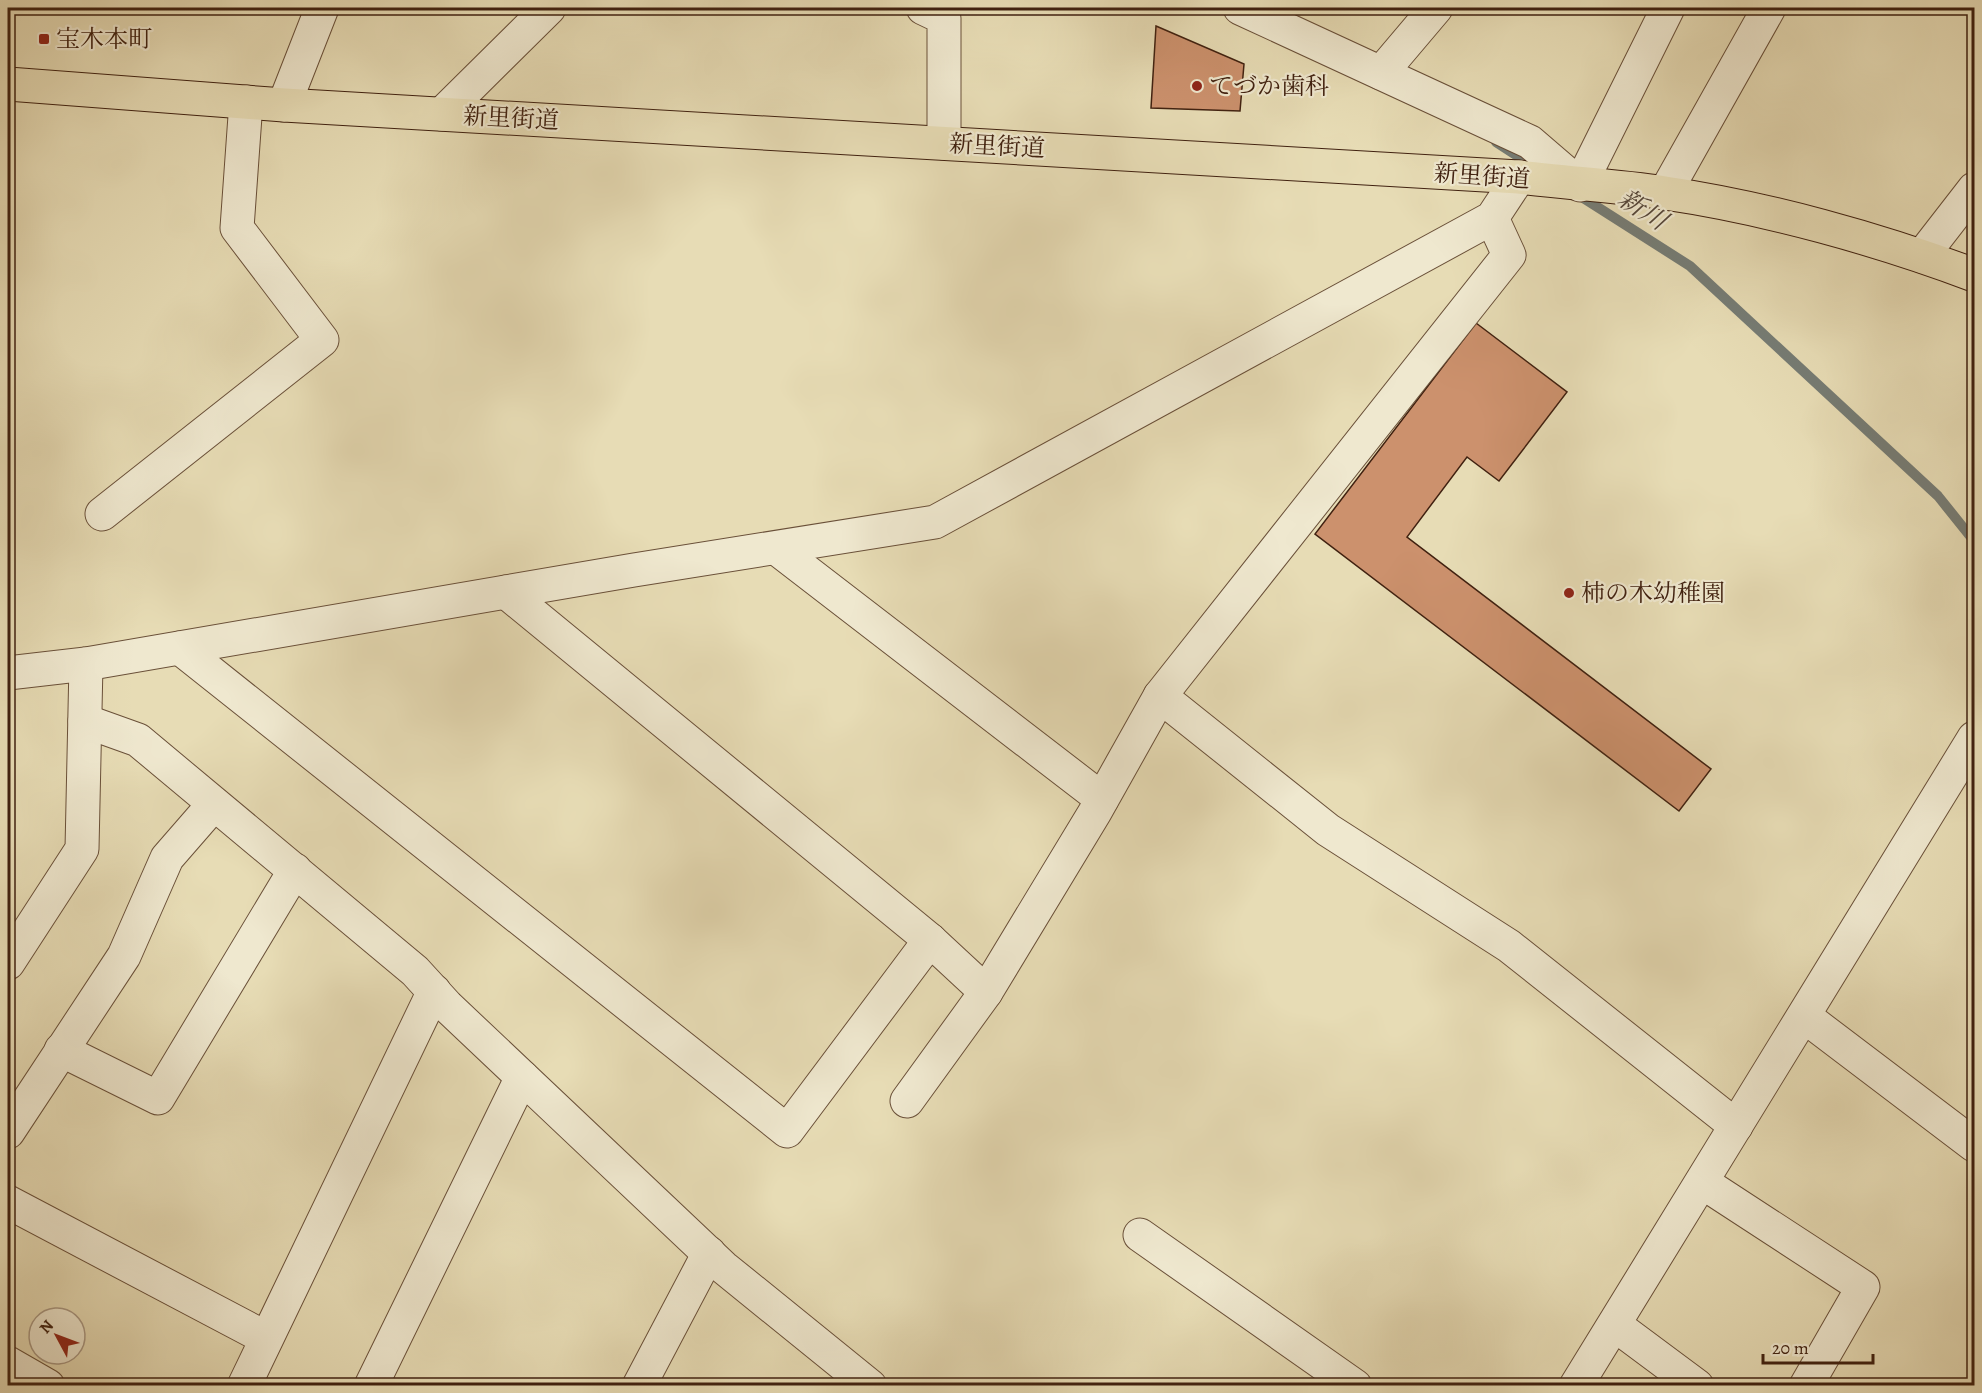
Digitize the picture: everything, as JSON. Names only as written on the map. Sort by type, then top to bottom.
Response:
[{"type":"main road","name":"新里街道","points":[[8,84],[284,105],[1519,177],[1665,193],[1745,208],[1828,228],[1922,256],[1974,275]]},
{"type":"street","points":[[284,105],[322,8]]},
{"type":"street","points":[[442,114],[549,8]]},
{"type":"street","points":[[923,8],[944,18],[944,143]]},
{"type":"street","points":[[1240,8],[1530,142],[1580,185],[1668,8]]},
{"type":"street","points":[[1381,73],[1436,8]]},
{"type":"street","points":[[1665,193],[1769,8]]},
{"type":"street","points":[[102,514],[322,340],[237,228],[246,102]]},
{"type":"street","points":[[8,673],[86,664],[506,592],[936,522],[1492,218],[1519,177]]},
{"type":"street","points":[[1922,256],[1974,189]]},
{"type":"street","points":[[907,1101],[986,992],[1102,799],[1160,696],[1509,255],[1492,218]]},
{"type":"street","points":[[776,548],[1102,799]]},
{"type":"street","points":[[506,592],[930,940],[986,992]]},
{"type":"street","points":[[180,648],[787,1131],[930,940]]},
{"type":"street","points":[[8,963],[82,849],[86,664]]},
{"type":"street","points":[[1160,696],[1328,830],[1509,946],[1736,1126]]},
{"type":"street","points":[[85,721],[138,740],[415,970],[522,1077],[723,1267],[870,1386]]},
{"type":"street","points":[[1576,1386],[1972,749]]},
{"type":"street","points":[[8,1132],[124,956],[167,858],[214,804]]},
{"type":"street","points":[[61,1050],[158,1098],[295,870]]},
{"type":"street","points":[[244,1386],[434,991]]},
{"type":"street","points":[[1804,1016],[1974,1145]]},
{"type":"street","points":[[371,1386],[522,1077]]},
{"type":"street","points":[[1702,1182],[1863,1287],[1806,1386]]},
{"type":"street","points":[[8,1202],[266,1338]]},
{"type":"street","points":[[1140,1235],[1355,1386]]},
{"type":"street","points":[[639,1386],[709,1253]]},
{"type":"street","points":[[1615,1325],[1697,1386]]},
{"type":"street","points":[[8,1363],[48,1386]]},
{"type":"building","name":"てづか歯科","points":[[1156,26],[1244,64],[1240,111],[1151,108]]},
{"type":"building","points":[[1476,323],[1567,392],[1499,481],[1467,457],[1407,537],[1711,769],[1679,811],[1315,534]]},
{"type":"waterway","name":"新川","points":[[1496,142],[1536,168]]},
{"type":"waterway","name":"新川","points":[[1577,194],[1690,266],[1938,496],[1974,541]]},
{"type":"place","name":"宝木本町","points":[[44,39]]},
{"type":"place","name":"てづか歯科","points":[[1197,86]]},
{"type":"place","name":"柿の木幼稚園","points":[[1569,593]]}]
